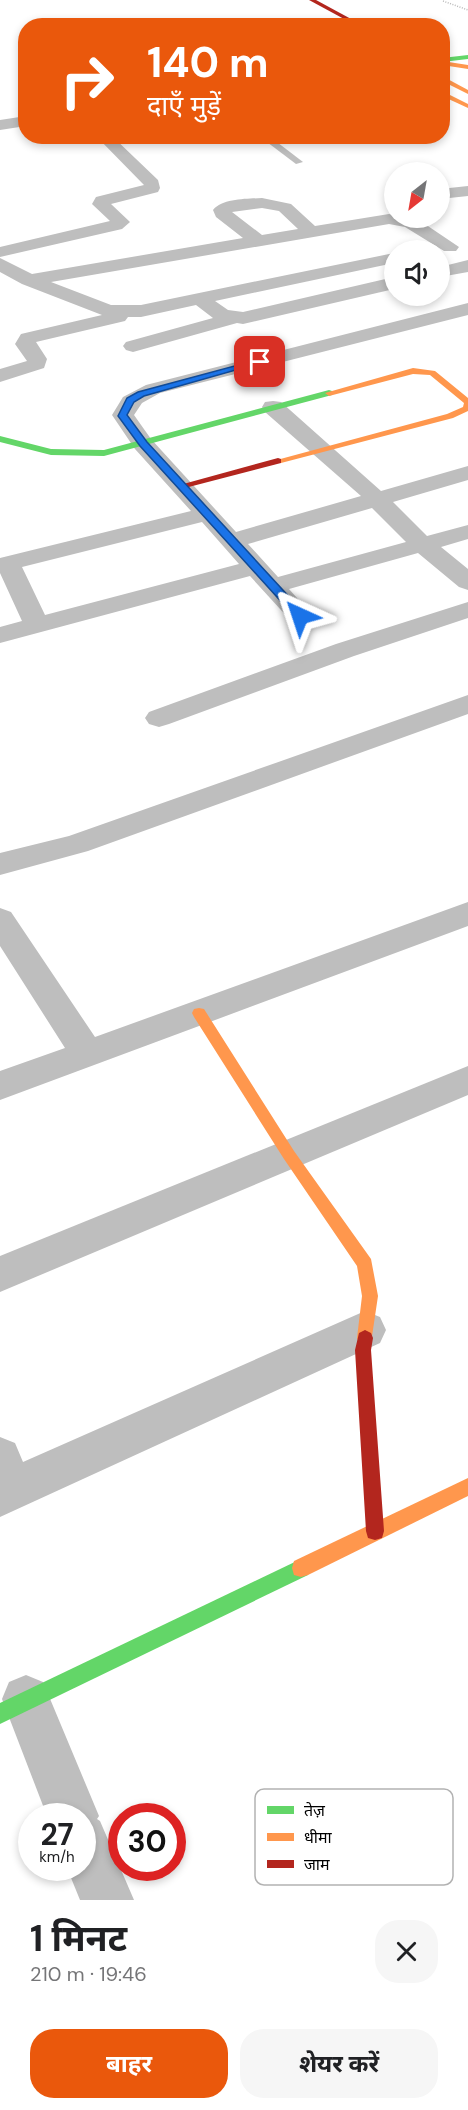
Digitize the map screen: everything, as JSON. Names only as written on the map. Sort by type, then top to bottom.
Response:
[{"type":"main road","points":[[294,0],[328,18]]},
{"type":"main road","points":[[312,0],[347,18]]},
{"type":"main road","points":[[450,61],[468,57]]},
{"type":"main road","points":[[450,64],[468,67]]},
{"type":"main road","points":[[450,68],[468,79]]},
{"type":"main road","points":[[450,82],[468,92]]},
{"type":"main road","points":[[450,97],[468,106]]},
{"type":"main road","points":[[0,439],[45,453],[78,455],[104,453],[413,370],[432,373],[468,402],[467,408],[450,416],[181,486]]},
{"type":"main road","points":[[200,1012],[289,1155],[365,1264],[370,1296],[363,1350],[375,1531]]},
{"type":"main road","points":[[13,1706],[468,1487]]},
{"type":"street","points":[[0,125],[18,122]]},
{"type":"street","points":[[0,252],[121,222],[101,204],[102,201],[152,188],[152,184],[111,144]]},
{"type":"street","points":[[450,193],[468,191]]},
{"type":"street","points":[[258,241],[222,213],[222,210],[233,206],[265,202],[279,203],[310,232]]},
{"type":"street","points":[[29,280],[384,219]]},
{"type":"street","points":[[420,228],[439,240]]},
{"type":"street","points":[[450,247],[468,243]]},
{"type":"street","points":[[0,376],[37,364],[37,359],[25,344],[28,338],[117,314],[141,311],[384,260]]},
{"type":"street","points":[[0,264],[29,280],[117,314],[137,370],[130,400],[123,416],[143,444],[300,616]]},
{"type":"street","points":[[450,270],[468,266]]},
{"type":"street","points":[[200,299],[222,315],[232,318],[254,316],[384,285]]},
{"type":"street","points":[[137,370],[370,332],[468,309]]},
{"type":"street","points":[[137,370],[232,318]]},
{"type":"street","points":[[273,407],[376,498],[422,544],[468,582]]},
{"type":"street","points":[[231,541],[468,473]]},
{"type":"street","points":[[37,626],[4,564],[207,514]]},
{"type":"street","points":[[273,586],[468,532]]},
{"type":"street","points":[[0,635],[255,567]]},
{"type":"street","points":[[159,718],[345,650],[468,610]]},
{"type":"street","points":[[0,864],[77,844],[365,743],[468,704]]},
{"type":"street","points":[[0,1086],[468,914]]},
{"type":"street","points":[[0,920],[88,1054]]},
{"type":"street","points":[[0,1274],[468,1080]]},
{"type":"street","points":[[4,1481],[364,1330]]},
{"type":"street","points":[[13,1706],[67,1803]]},
{"type":"street","points":[[96,1873],[107,1900]]},
{"type":"lane","points":[[274,144],[299,162]]},
{"type":"path","points":[[443,0],[468,10]]},
{"type":"traffic: fast","points":[[450,59],[468,57]]},
{"type":"traffic: fast","points":[[0,439],[51,452],[104,453],[329,393]]},
{"type":"traffic: fast","points":[[0,1714],[301,1568]]},
{"type":"traffic: slow","points":[[450,64],[468,67]]},
{"type":"traffic: slow","points":[[450,82],[468,92]]},
{"type":"traffic: slow","points":[[450,97],[468,106]]},
{"type":"traffic: slow","points":[[278,461],[450,416],[467,408],[468,402],[432,373],[413,371],[329,393]]},
{"type":"traffic: slow","points":[[199,1013],[289,1155],[365,1264],[370,1296],[365,1338]]},
{"type":"traffic: slow","points":[[301,1568],[468,1487]]},
{"type":"traffic: jam","points":[[312,0],[347,18]]},
{"type":"traffic: jam","points":[[181,486],[278,461]]},
{"type":"traffic: jam","points":[[365,1338],[363,1350],[375,1531]]},
{"type":"route","points":[[260,362],[153,389],[130,400],[123,416],[143,444],[300,616]]}]
